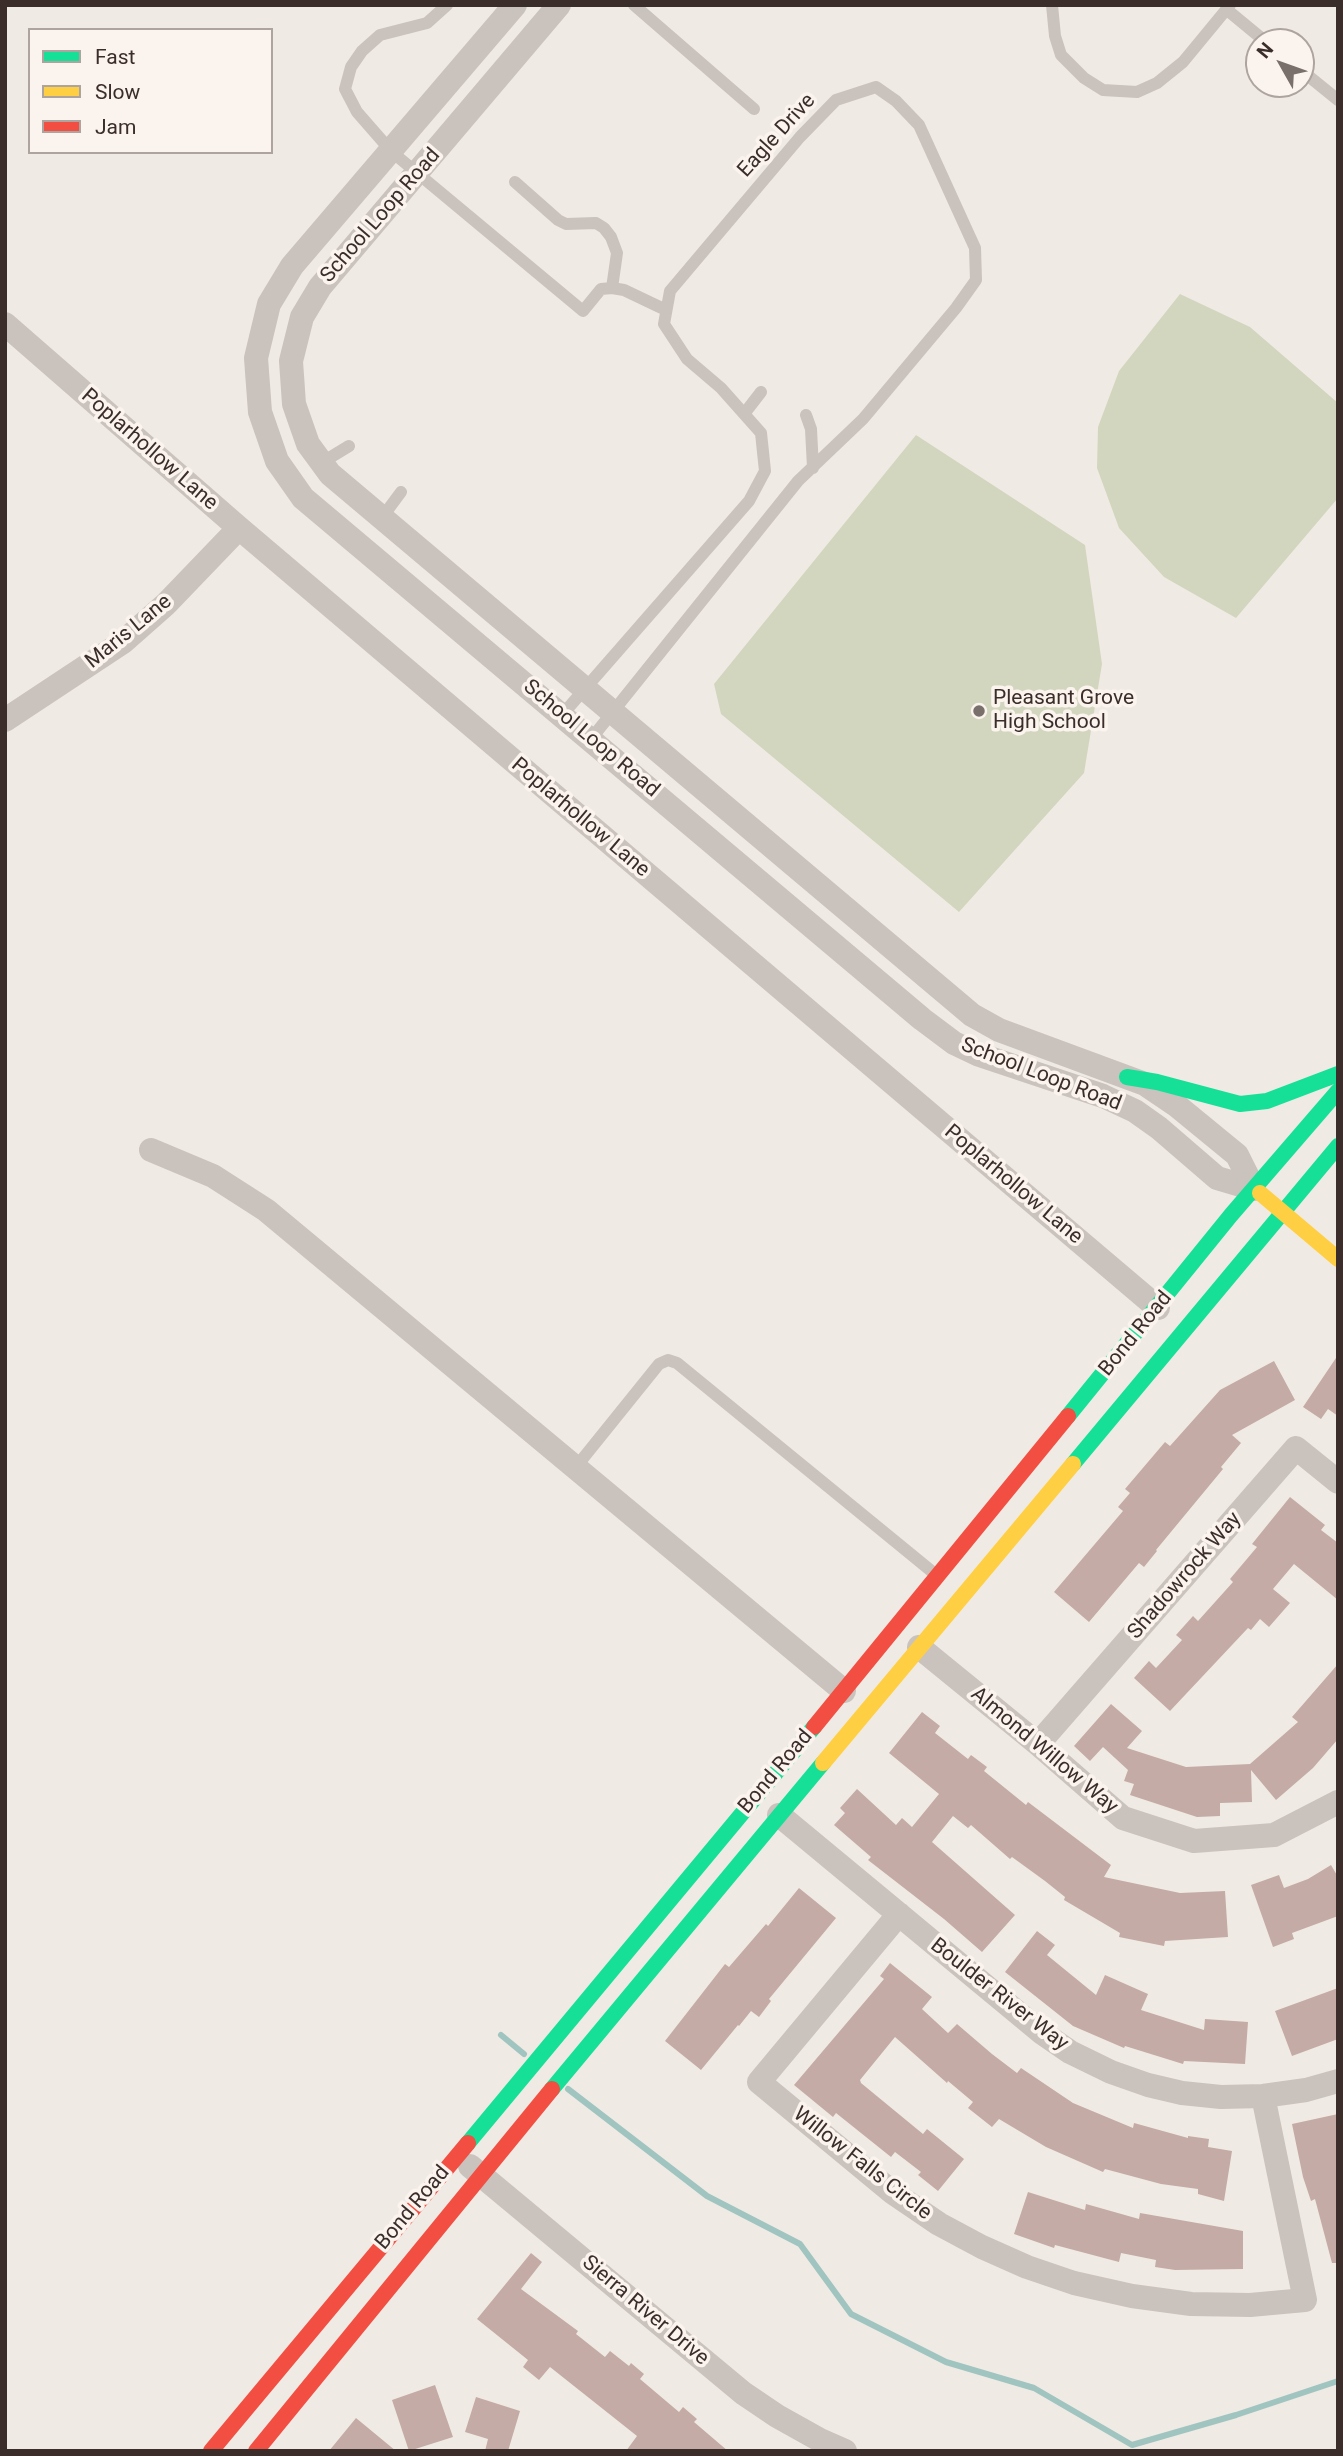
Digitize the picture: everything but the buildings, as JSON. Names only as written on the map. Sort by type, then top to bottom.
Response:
[{"type":"main road","points":[[1128,1077],[1240,1104],[1277,1097],[1338,1074]]},
{"type":"main road","name":"Bond Road","points":[[211,2451],[844,1691],[1254,1189],[1338,1091]]},
{"type":"main road","name":"Bond Road","points":[[256,2451],[584,2049],[1338,1146]]},
{"type":"main road","points":[[1254,1189],[1338,1259]]},
{"type":"main road","points":[[779,1815],[777,1799],[780,1790],[876,1672],[881,1646]]},
{"type":"main road","points":[[231,2451],[274,2400],[295,2351]]},
{"type":"street","name":"School Loop Road","points":[[515,5],[292,266],[270,304],[256,358],[260,411],[277,461],[303,498],[922,1019],[954,1043],[977,1054],[1103,1096],[1135,1111],[1217,1178],[1254,1189]]},
{"type":"street","name":"School Loop Road","points":[[559,5],[320,286],[302,317],[291,361],[294,404],[308,444],[330,474],[381,519],[972,1015],[999,1031],[1145,1084],[1176,1105],[1237,1155],[1254,1189]]},
{"type":"street","name":"Poplarhollow Lane","points":[[5,324],[239,528],[1158,1308]]},
{"type":"street","name":"Maris Lane","points":[[5,720],[123,642],[166,604],[239,528]]},
{"type":"street","points":[[1221,1142],[1250,1103]]},
{"type":"street","points":[[151,1150],[213,1176],[266,1210],[844,1691]]},
{"type":"street","name":"Shadowrock Way","points":[[1038,1744],[1296,1448],[1338,1482]]},
{"type":"street","name":"Almond Willow Way","points":[[919,1647],[1038,1744],[1123,1818],[1194,1841],[1275,1835],[1338,1802]]},
{"type":"street","name":"Boulder River Way","points":[[779,1815],[1041,2032],[1080,2057],[1111,2072],[1182,2093],[1221,2097],[1262,2096],[1306,2090],[1338,2081]]},
{"type":"street","name":"Willow Falls Circle","points":[[899,1914],[759,2082],[892,2192],[939,2224],[982,2247],[1051,2275],[1132,2297],[1191,2304],[1250,2305],[1305,2301],[1262,2096]]},
{"type":"street","name":"Sierra River Drive","points":[[457,2155],[743,2393],[777,2416],[845,2451]]},
{"type":"lane","points":[[447,5],[427,23],[380,35],[362,51],[351,67],[345,89],[357,112],[392,152],[583,311],[601,289],[612,288],[624,290],[666,310],[664,324],[687,359],[721,388],[761,433],[765,471],[749,501],[562,715]]},
{"type":"lane","points":[[634,5],[754,109]]},
{"type":"lane","points":[[1052,5],[1055,36],[1061,55],[1103,90],[1137,92],[1157,83],[1183,62],[1228,7],[1251,28]]},
{"type":"lane","points":[[1315,81],[1338,100]]},
{"type":"lane","name":"Eagle Drive","points":[[591,739],[797,481],[863,419],[956,308],[976,280],[975,248],[919,125],[896,101],[876,87],[836,100],[800,137],[670,291],[666,310]]},
{"type":"lane","points":[[514,182],[558,220],[566,224],[596,223],[604,228],[617,253],[612,288]]},
{"type":"lane","points":[[744,414],[761,392]]},
{"type":"lane","points":[[806,415],[811,429],[813,468]]},
{"type":"lane","points":[[321,463],[349,446]]},
{"type":"lane","points":[[381,519],[401,492]]},
{"type":"lane","points":[[576,1466],[659,1364],[668,1360],[677,1363],[938,1577]]},
{"type":"green space","points":[[1180,294],[1250,327],[1338,403],[1338,498],[1236,618],[1164,577],[1119,528],[1097,468],[1098,427],[1119,371]]},
{"type":"green space","points":[[916,435],[1085,545],[1102,664],[1084,773],[959,912],[721,714],[714,684]]},
{"type":"waterway","points":[[501,2035],[524,2054]]},
{"type":"waterway","points":[[568,2089],[707,2196],[800,2244],[851,2314],[946,2362],[1034,2388],[1132,2445],[1236,2415],[1338,2381]]},
{"type":"traffic: fast","points":[[1127,1077],[1157,1082],[1240,1104],[1267,1101],[1338,1074]]},
{"type":"traffic: fast","points":[[1068,1416],[1231,1215],[1338,1091]]},
{"type":"traffic: fast","points":[[1073,1464],[1338,1146]]},
{"type":"traffic: fast","points":[[468,2143],[814,1727]]},
{"type":"traffic: fast","points":[[552,2089],[823,1763]]},
{"type":"traffic: slow","points":[[1260,1193],[1338,1259]]},
{"type":"traffic: slow","points":[[823,1763],[1073,1464]]},
{"type":"traffic: jam","points":[[814,1727],[1068,1416]]},
{"type":"traffic: jam","points":[[256,2451],[552,2089]]},
{"type":"traffic: jam","points":[[211,2451],[468,2143]]},
{"type":"place","name":"Pleasant Grove High School","points":[[979,711]]}]
